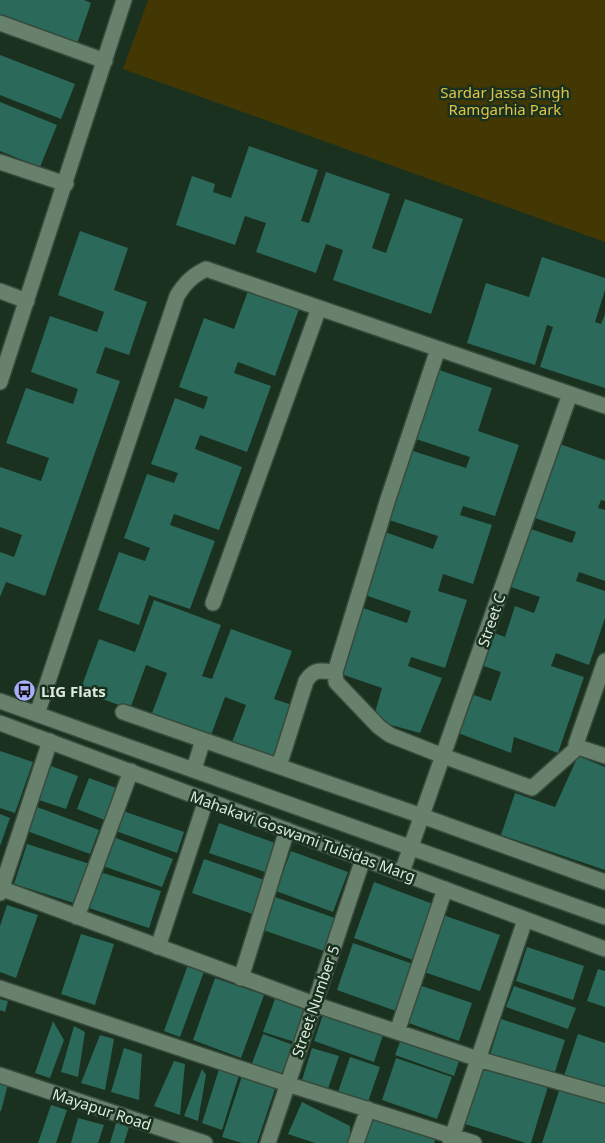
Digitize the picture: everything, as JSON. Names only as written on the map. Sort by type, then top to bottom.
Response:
[{"type":"street","points":[[0,382],[28,302],[124,0]]},
{"type":"street","points":[[0,23],[106,61]]},
{"type":"street","points":[[0,162],[66,184]]},
{"type":"street","points":[[37,714],[177,296],[185,283],[193,276],[206,269],[605,406]]},
{"type":"street","points":[[0,291],[28,302]]},
{"type":"street","points":[[213,603],[319,308]]},
{"type":"street","points":[[438,348],[387,502],[335,672],[336,682],[390,735],[532,788],[578,747]]},
{"type":"street","name":"Street C","points":[[402,872],[570,394]]},
{"type":"street","points":[[578,747],[576,742],[605,661]]},
{"type":"street","points":[[279,766],[306,682],[311,674],[318,670],[335,672]]},
{"type":"street","name":"Mahakavi Goswami Tulsidas Marg","points":[[0,700],[605,917]]},
{"type":"street","points":[[123,712],[605,882]]},
{"type":"street","name":"Mahakavi Goswami Tulsidas Marg","points":[[0,723],[605,949]]},
{"type":"street","points":[[194,769],[203,740]]},
{"type":"street","points":[[50,741],[0,890],[314,1004],[478,1058],[605,1095]]},
{"type":"street","points":[[578,747],[605,756]]},
{"type":"street","points":[[77,917],[131,771]]},
{"type":"street","points":[[158,947],[206,800]]},
{"type":"street","points":[[241,978],[287,830]]},
{"type":"street","name":"Street Number 5","points":[[268,1143],[363,859]]},
{"type":"street","points":[[398,1032],[445,889]]},
{"type":"street","points":[[451,1139],[525,920]]},
{"type":"street","points":[[0,988],[287,1084],[368,1109],[451,1139],[474,1143]]},
{"type":"street","name":"Mayapur Road","points":[[0,1075],[205,1143]]},
{"type":"street","points":[[356,1143],[368,1109]]},
{"type":"green space","name":"Sardar Jassa Singh Ramgarhia Park","points":[[148,0],[605,0],[605,242],[123,69]]},
{"type":"building","points":[[0,0],[84,0],[91,3],[77,44],[0,17]]},
{"type":"building","points":[[0,55],[75,84],[61,119],[0,95]]},
{"type":"building","points":[[0,102],[57,125],[40,167],[0,151]]},
{"type":"building","points":[[249,146],[318,170],[301,221],[309,223],[326,172],[390,194],[372,248],[386,253],[405,199],[463,219],[431,314],[333,280],[343,250],[326,244],[316,273],[256,252],[266,223],[245,216],[235,245],[176,225],[192,176],[215,184],[213,192],[231,198]]},
{"type":"building","points":[[80,231],[128,248],[114,290],[147,302],[129,355],[105,347],[96,373],[120,381],[45,596],[6,582],[0,597],[0,552],[14,557],[22,535],[0,527],[0,467],[41,481],[49,458],[6,443],[26,388],[73,404],[78,389],[31,372],[50,316],[97,332],[104,312],[58,295]]},
{"type":"building","points":[[542,257],[605,278],[605,290],[595,322],[601,324],[605,314],[605,388],[540,367],[553,327],[547,325],[535,365],[467,343],[486,283],[529,297]]},
{"type":"building","points":[[248,291],[299,309],[275,376],[238,362],[234,373],[271,386],[247,452],[200,435],[195,449],[242,467],[219,530],[174,514],[170,525],[215,541],[190,609],[149,595],[139,625],[98,610],[119,552],[145,561],[150,548],[124,538],[147,474],[174,483],[178,473],[151,464],[175,398],[204,409],[208,397],[179,387],[204,318],[234,329]]},
{"type":"building","points":[[439,370],[492,388],[478,431],[519,445],[495,516],[463,506],[460,515],[492,525],[473,584],[443,574],[438,591],[467,600],[445,668],[411,657],[408,666],[442,678],[420,733],[373,720],[382,688],[338,673],[360,607],[407,623],[411,611],[365,595],[385,532],[433,549],[438,536],[389,520],[413,451],[466,468],[470,457],[416,439]]},
{"type":"building","points":[[554,442],[605,460],[605,501],[601,500],[598,508],[605,510],[605,581],[579,572],[576,581],[605,591],[605,618],[589,665],[556,653],[551,666],[584,677],[558,753],[514,737],[511,753],[458,733],[474,695],[491,701],[501,672],[478,664],[489,631],[505,637],[515,606],[534,613],[540,597],[508,586],[528,528],[572,543],[576,532],[529,516]]},
{"type":"building","points":[[154,600],[221,625],[202,676],[212,679],[231,629],[292,651],[274,699],[292,705],[274,760],[231,745],[246,705],[225,697],[210,738],[151,716],[167,673],[146,665],[130,709],[80,691],[99,639],[135,652]]},
{"type":"building","points":[[0,751],[33,762],[15,813],[0,808]]},
{"type":"building","points":[[578,756],[605,767],[605,870],[501,835],[515,793],[555,807]]},
{"type":"building","points":[[51,766],[78,776],[66,809],[39,800]]},
{"type":"building","points":[[89,778],[119,789],[107,821],[77,809]]},
{"type":"building","points":[[37,807],[99,830],[90,854],[27,831]]},
{"type":"building","points":[[123,811],[184,832],[177,853],[116,831]]},
{"type":"building","points":[[0,814],[10,818],[0,846]]},
{"type":"building","points":[[219,823],[278,844],[268,873],[209,853]]},
{"type":"building","points":[[113,837],[173,859],[162,887],[103,866]]},
{"type":"building","points":[[27,844],[90,864],[77,904],[14,884]]},
{"type":"building","points":[[291,851],[348,872],[333,912],[276,891]]},
{"type":"building","points":[[204,859],[270,882],[258,916],[192,893]]},
{"type":"building","points":[[100,872],[161,891],[149,928],[89,908]]},
{"type":"building","points":[[374,882],[433,904],[413,960],[354,938]]},
{"type":"building","points":[[275,897],[335,918],[324,951],[263,930]]},
{"type":"building","points":[[7,905],[38,915],[16,978],[0,972],[0,926]]},
{"type":"building","points":[[443,915],[500,935],[480,991],[424,972]]},
{"type":"building","points":[[81,934],[114,944],[95,1005],[61,994]]},
{"type":"building","points":[[353,943],[413,964],[396,1011],[337,990]]},
{"type":"building","points":[[527,947],[584,966],[573,1000],[516,981]]},
{"type":"building","points":[[189,962],[205,969],[180,1037],[164,1031]]},
{"type":"building","points":[[598,969],[605,971],[605,1007],[587,1001]]},
{"type":"building","points":[[215,978],[264,995],[241,1058],[193,1040]]},
{"type":"building","points":[[416,984],[472,1003],[459,1041],[403,1021]]},
{"type":"building","points":[[514,986],[576,1008],[568,1029],[506,1007]]},
{"type":"building","points":[[276,996],[307,1007],[295,1042],[263,1032]]},
{"type":"building","points":[[0,999],[8,1001],[5,1012],[0,1010]]},
{"type":"building","points":[[325,1009],[385,1029],[374,1062],[314,1041]]},
{"type":"building","points":[[501,1019],[565,1040],[554,1075],[490,1055]]},
{"type":"building","points":[[53,1021],[64,1040],[50,1078],[35,1073]]},
{"type":"building","points":[[74,1026],[85,1032],[78,1077],[61,1072]]},
{"type":"building","points":[[263,1034],[296,1046],[284,1078],[251,1066]]},
{"type":"building","points":[[578,1034],[605,1043],[605,1090],[564,1076]]},
{"type":"building","points":[[100,1035],[114,1039],[105,1090],[81,1083]]},
{"type":"building","points":[[402,1037],[460,1058],[454,1076],[395,1055]]},
{"type":"building","points":[[124,1048],[142,1054],[139,1100],[111,1092]]},
{"type":"building","points":[[312,1048],[339,1056],[328,1089],[302,1080]]},
{"type":"building","points":[[350,1057],[380,1067],[368,1102],[338,1092]]},
{"type":"building","points":[[396,1058],[452,1077],[437,1119],[382,1100]]},
{"type":"building","points":[[174,1061],[185,1064],[180,1115],[154,1106]]},
{"type":"building","points":[[483,1063],[549,1083],[531,1143],[465,1124]]},
{"type":"building","points":[[220,1066],[240,1072],[222,1130],[202,1123]]},
{"type":"building","points":[[202,1069],[206,1075],[198,1121],[184,1116]]},
{"type":"building","points":[[243,1073],[276,1086],[257,1143],[242,1143],[222,1137]]},
{"type":"building","points":[[0,1081],[8,1084],[1,1111],[0,1111]]},
{"type":"building","points":[[561,1085],[605,1099],[605,1143],[542,1143]]},
{"type":"building","points":[[302,1102],[350,1126],[350,1143],[315,1143],[288,1134]]},
{"type":"building","points":[[51,1105],[67,1110],[56,1143],[38,1143]]},
{"type":"building","points":[[372,1114],[436,1138],[434,1143],[362,1143]]},
{"type":"building","points":[[78,1118],[104,1125],[98,1143],[71,1143]]},
{"type":"building","points":[[116,1123],[129,1127],[124,1143],[110,1143]]},
{"type":"place","name":"LIG Flats","points":[[25,691]]}]
